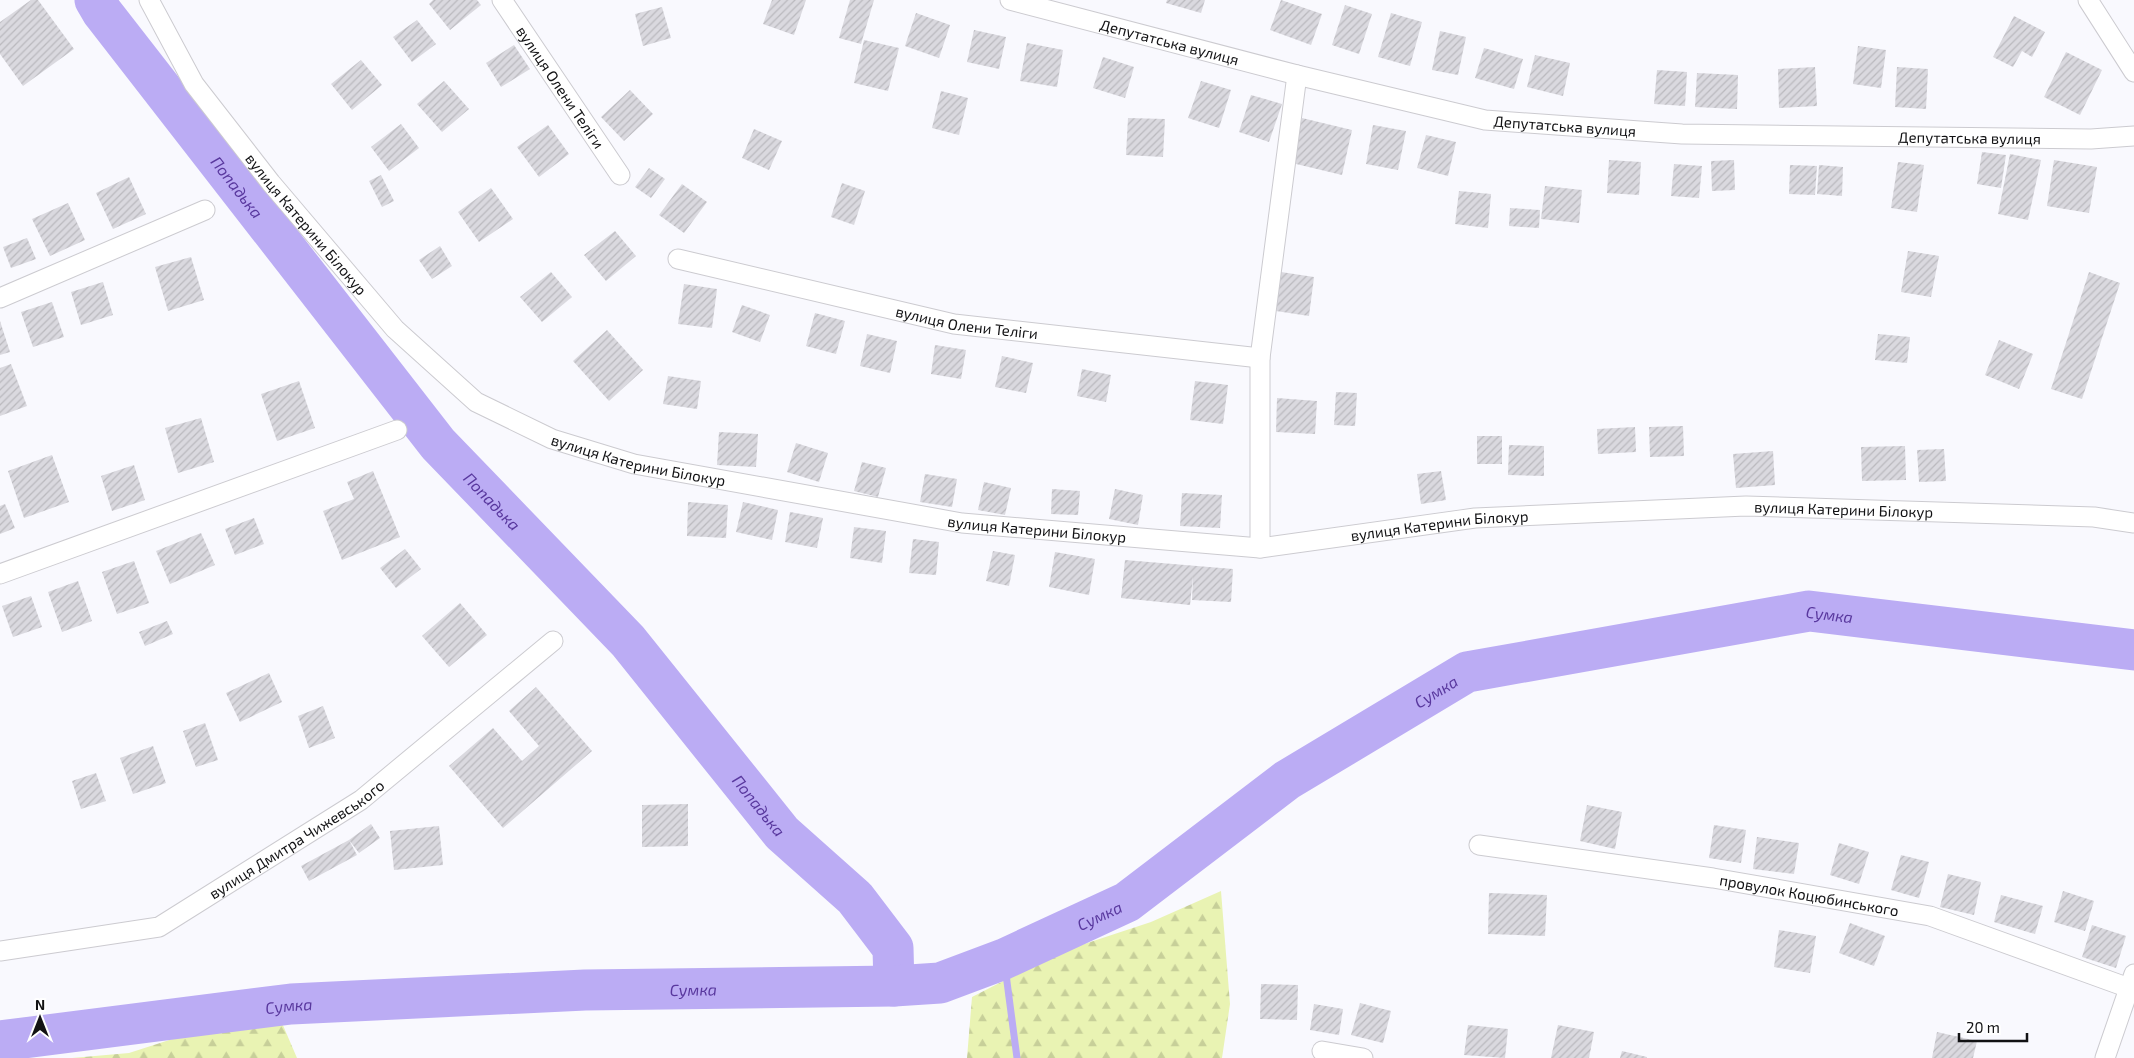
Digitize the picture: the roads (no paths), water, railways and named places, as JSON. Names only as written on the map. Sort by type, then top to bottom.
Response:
[{"type":"street","name":"вулиця Катерини Білокур","points":[[148,0],[194,84],[271,183],[395,329],[476,402],[552,439],[634,464],[962,523],[1260,548],[1475,518],[1746,506],[2094,517],[2134,523]]},
{"type":"street","name":"вулиця Олени Теліги","points":[[502,0],[620,175]]},
{"type":"street","name":"Депутатська вулиця","points":[[1010,0],[1297,75],[1485,120],[1682,134],[2091,139],[2134,136]]},
{"type":"street","points":[[2088,0],[2134,72]]},
{"type":"street","points":[[1260,548],[1260,358],[1297,75]]},
{"type":"street","points":[[0,298],[204,210]]},
{"type":"street","name":"вулиця Олени Теліги","points":[[678,259],[954,324],[1260,358]]},
{"type":"street","points":[[0,574],[397,430]]},
{"type":"street","name":"вулиця Дмитра Чижевського","points":[[0,951],[159,927],[361,800],[553,640]]},
{"type":"street","name":"провулок Коцюбинського","points":[[1479,845],[1713,878],[1930,916],[2131,981]]},
{"type":"street","points":[[2105,1058],[2131,981]]},
{"type":"street","points":[[1322,1051],[1364,1058]]},
{"type":"waterway","name":"Попадька","points":[[95,0],[102,12],[438,444],[628,641],[782,833],[855,898],[893,948],[894,986]]},
{"type":"waterway","name":"Сумка","points":[[0,1041],[291,1004],[585,990],[894,986],[940,983],[1004,959],[1127,902],[1287,780],[1467,672],[1809,611],[2134,650]]},
{"type":"waterway","points":[[1004,959],[1017,1058]]}]
